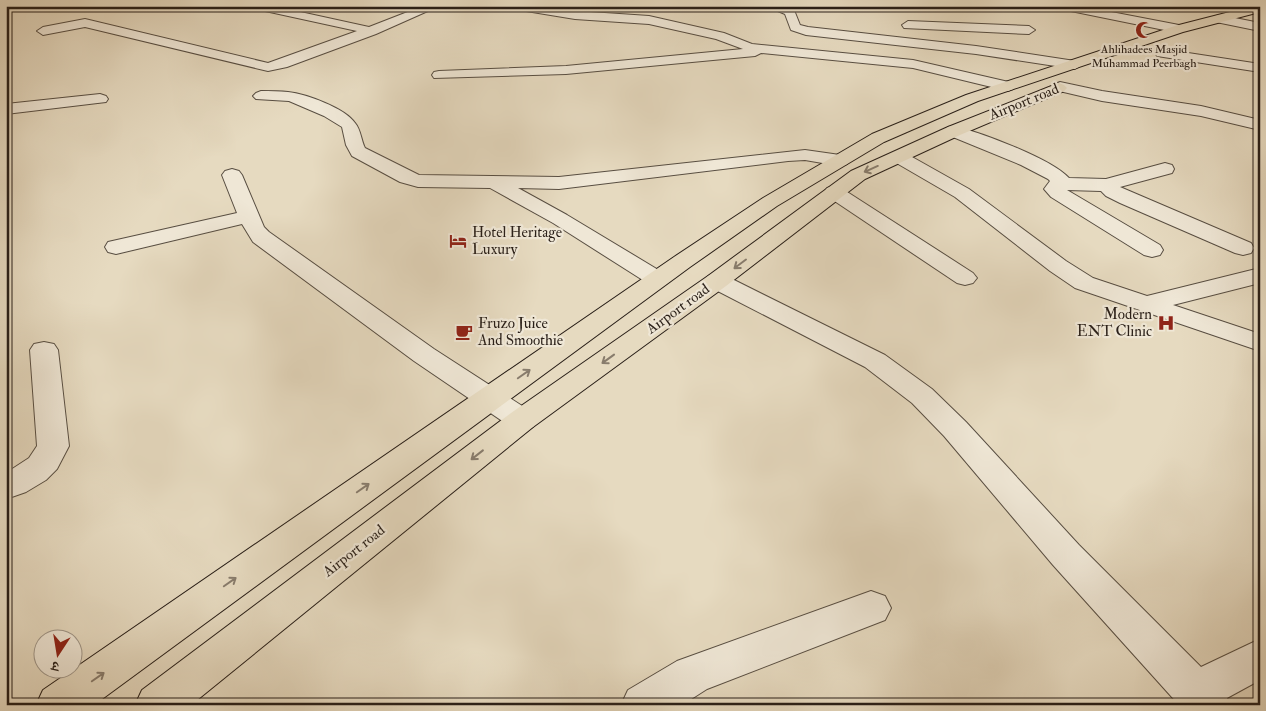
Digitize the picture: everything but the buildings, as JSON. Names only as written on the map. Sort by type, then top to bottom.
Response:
[{"type":"main road","points":[[58,705],[657,279],[770,202],[878,138],[972,98],[1179,29],[1220,19],[1256,20]]},
{"type":"main road","name":"Airport road","points":[[157,705],[522,420],[717,281],[858,175],[954,131],[1060,87],[1256,20]]},
{"type":"street","points":[[256,6],[372,31]]},
{"type":"street","points":[[43,31],[85,23],[268,67],[282,64],[372,31],[434,6]]},
{"type":"street","points":[[514,6],[576,15],[649,20],[720,36],[749,47],[913,64],[1008,86]]},
{"type":"street","points":[[771,6],[807,17]]},
{"type":"street","points":[[1061,6],[1179,29]]},
{"type":"street","points":[[1129,19],[1150,10]]},
{"type":"street","points":[[792,11],[796,26],[806,31],[999,53],[1075,65]]},
{"type":"street","points":[[898,25],[1030,30]]},
{"type":"street","points":[[439,75],[566,70],[766,50]]},
{"type":"street","points":[[1162,53],[1260,68]]},
{"type":"street","points":[[1060,87],[1102,96],[1201,111],[1260,125]]},
{"type":"street","points":[[261,96],[292,98],[339,117],[347,123],[351,130],[354,147],[358,152],[407,178],[434,183],[488,181],[558,183],[805,155],[840,160]]},
{"type":"street","points":[[6,109],[100,99]]},
{"type":"street","points":[[954,131],[1041,167],[1058,176],[1061,181],[1054,189],[1152,250]]},
{"type":"street","points":[[898,157],[962,193],[1076,278],[1096,287],[1260,343]]},
{"type":"street","points":[[1058,184],[1106,186],[1164,169]]},
{"type":"street","points":[[232,175],[254,228],[261,237],[345,299],[522,420]]},
{"type":"street","points":[[488,181],[536,205],[657,279]]},
{"type":"street","points":[[1106,186],[1127,199],[1243,248]]},
{"type":"street","points":[[834,192],[965,278]]},
{"type":"street","points":[[116,247],[250,216]]},
{"type":"street","points":[[1146,304],[1260,275]]},
{"type":"street","points":[[717,281],[875,362],[899,377],[922,396],[955,429],[1066,555],[1202,698],[1260,658]]},
{"type":"street","points":[[6,487],[34,472],[48,459],[53,446],[44,350]]},
{"type":"street","points":[[643,705],[692,675],[870,608]]},
{"type":"place","name":"Ahlihadees Masjid Muhammad Peerbagh","points":[[1144,30]]},
{"type":"place","name":"Hotel Heritage Luxury","points":[[458,241]]},
{"type":"place","name":"Modern ENT Clinic","points":[[1166,323]]},
{"type":"place","name":"Fruzo Juice And Smoothie","points":[[464,332]]}]
